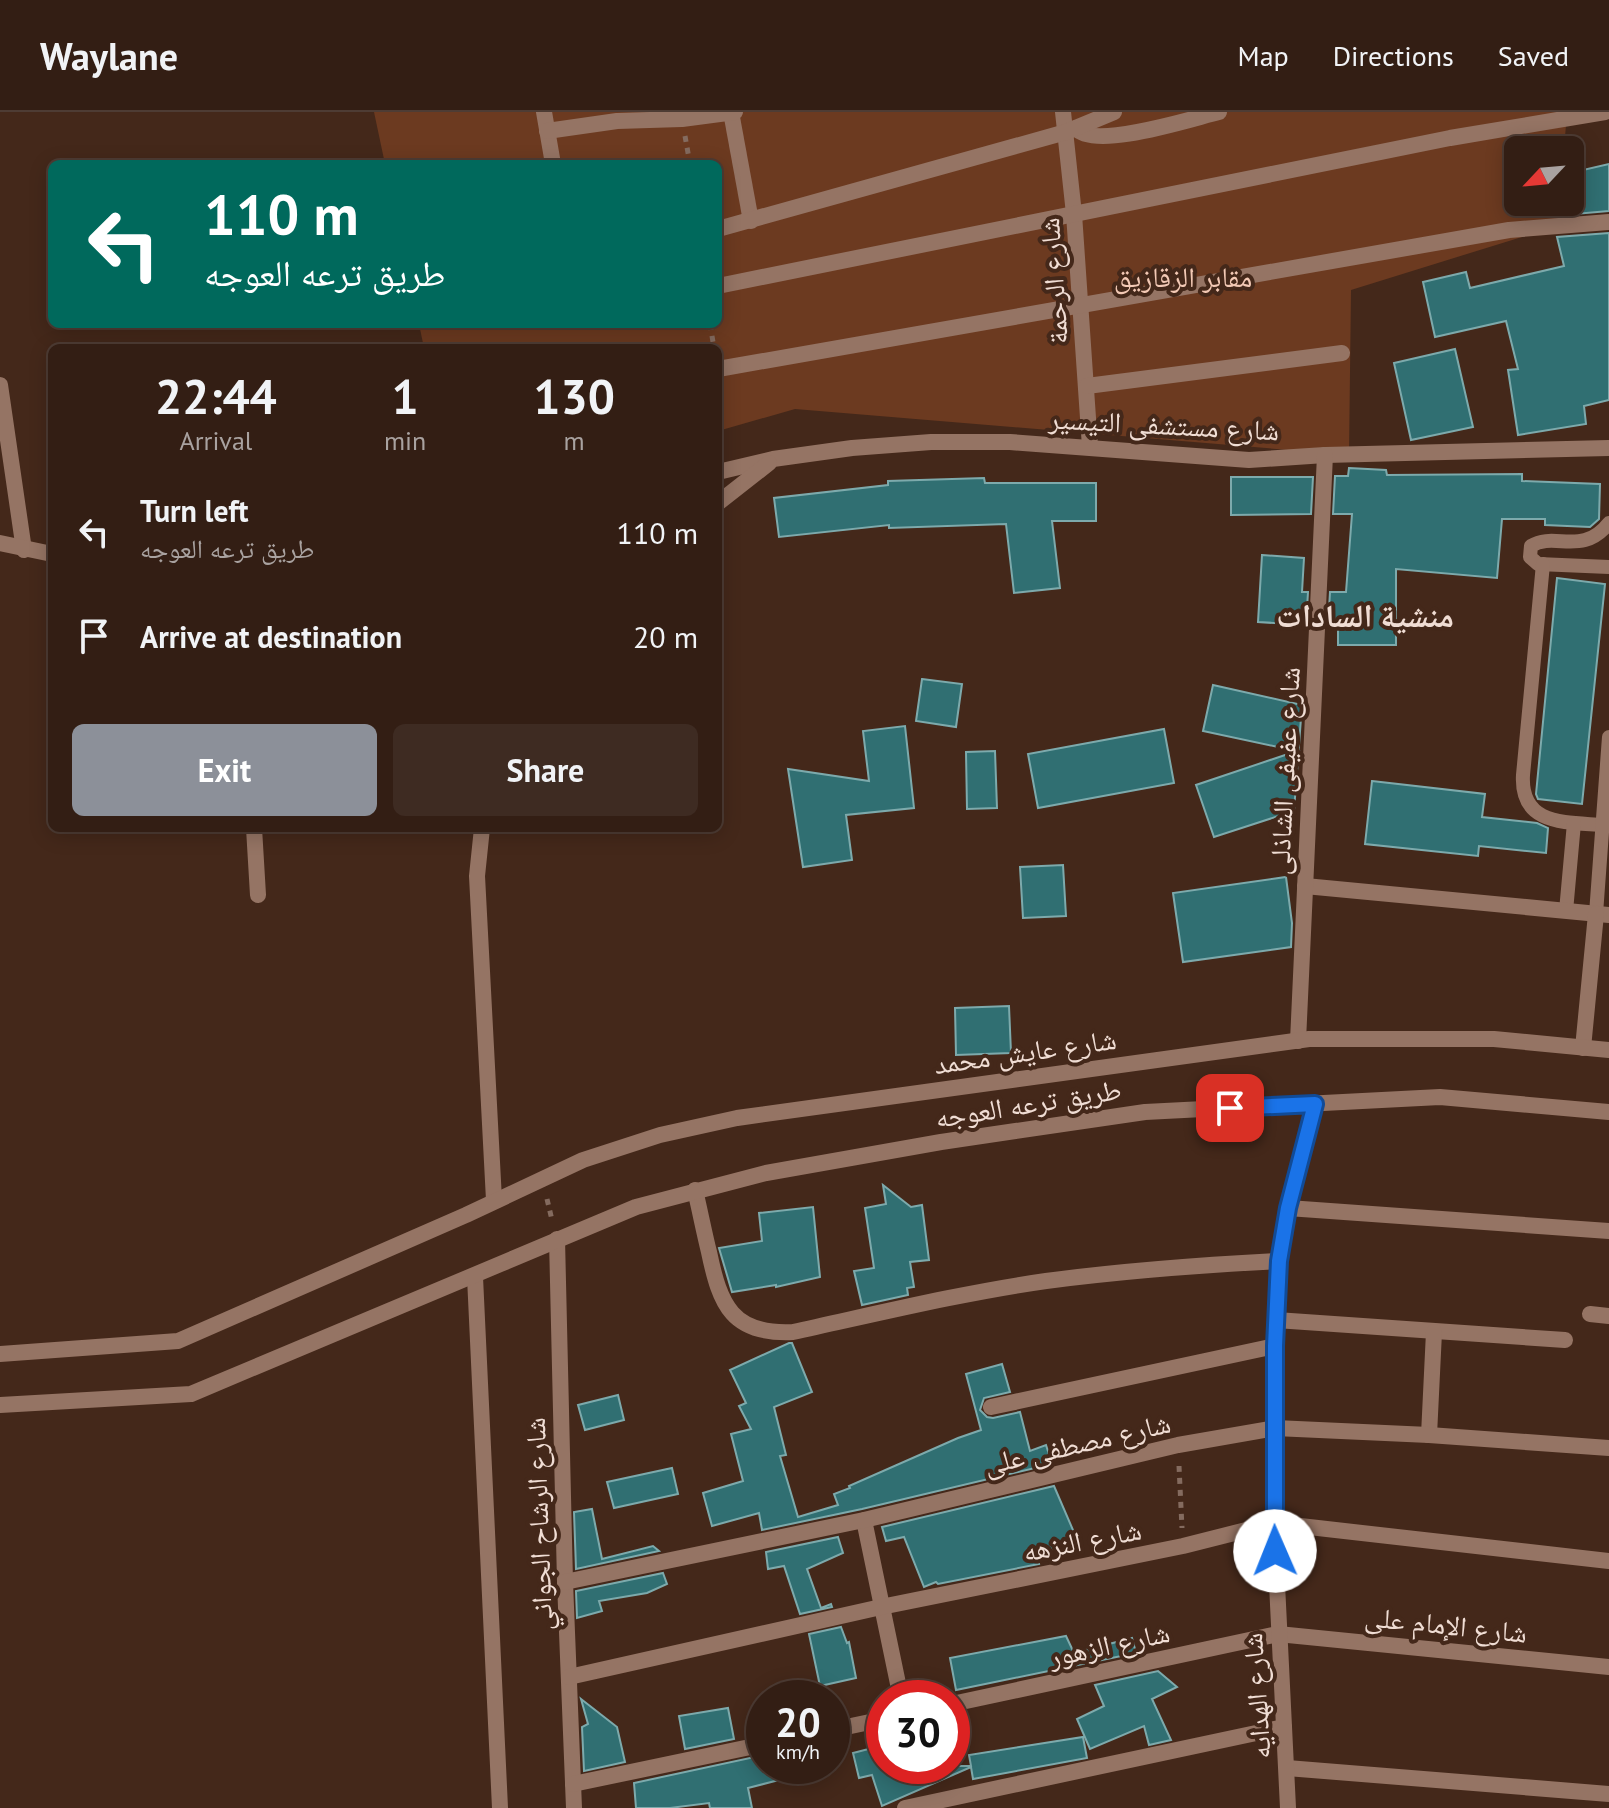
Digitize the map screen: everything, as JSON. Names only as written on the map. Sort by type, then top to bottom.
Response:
[{"type":"street","points":[[544,112],[552,160]]},
{"type":"street","points":[[547,131],[616,116],[682,119],[732,112],[751,221]]},
{"type":"street","name":"شارع الرحمة","points":[[1063,112],[1071,130],[1090,447]]},
{"type":"street","points":[[722,228],[1071,130],[1114,112]]},
{"type":"street","points":[[1071,130],[1083,136],[1113,137],[1219,112]]},
{"type":"street","points":[[722,285],[1567,114],[1605,112]]},
{"type":"street","points":[[722,368],[1509,230],[1609,222]]},
{"type":"street","points":[[1087,386],[1342,353]]},
{"type":"street","points":[[0,385],[24,550]]},
{"type":"street","name":"شارع مستشفى التيسير","points":[[722,471],[773,459],[852,448],[931,442],[1010,442],[1249,460],[1325,455],[1609,448]]},
{"type":"street","name":"شارع عفيفى الشاذلى","points":[[1298,1041],[1325,455]]},
{"type":"street","points":[[722,500],[773,459]]},
{"type":"street","points":[[0,543],[48,553]]},
{"type":"street","points":[[254,832],[258,895]]},
{"type":"street","points":[[482,832],[477,876],[494,1200]]},
{"type":"street","points":[[1305,886],[1603,914],[1583,1048]]},
{"type":"street","name":"شارع عايش محمد","points":[[0,1354],[178,1341],[466,1215],[583,1160],[660,1135],[737,1118],[1298,1041],[1494,1039],[1609,1050]]},
{"type":"street","name":"طريق ترعه العوجه","points":[[0,1405],[191,1394],[636,1207],[766,1173],[941,1142],[1145,1112],[1440,1097],[1609,1112]]},
{"type":"street","name":"شارع الهدايه","points":[[1288,1808],[1274,1523],[1275,1346],[1279,1261],[1288,1208],[1315,1104]]},
{"type":"street","points":[[695,1190],[720,1299],[733,1316],[751,1328],[771,1333],[793,1332],[923,1303],[1043,1281],[1164,1267],[1279,1261]]},
{"type":"street","points":[[1288,1208],[1609,1231]]},
{"type":"street","name":"شارع الرشاح الجواني","points":[[557,1239],[574,1808]]},
{"type":"street","name":"شارع الرشاح الجواني","points":[[475,1277],[500,1808]]},
{"type":"street","points":[[1590,1314],[1609,1316]]},
{"type":"street","points":[[1276,1320],[1565,1340]]},
{"type":"street","points":[[1429,1435],[1434,1332]]},
{"type":"street","points":[[991,1407],[1275,1346]]},
{"type":"street","name":"شارع مصطفى على","points":[[565,1582],[864,1520],[1178,1445],[1275,1428],[1609,1448]]},
{"type":"street","points":[[864,1520],[897,1680]]},
{"type":"street","name":"شارع النزهه","points":[[569,1677],[881,1607],[1183,1546],[1274,1523],[1609,1561]]},
{"type":"street","name":"شارع الإمام على","points":[[1278,1634],[1609,1667]]},
{"type":"street","name":"شارع الزهور","points":[[970,1700],[1278,1634]]},
{"type":"street","points":[[905,1808],[1284,1727]]},
{"type":"street","points":[[573,1784],[746,1748]]},
{"type":"street","points":[[1287,1768],[1609,1794]]},
{"type":"lane","points":[[1609,523],[1598,534],[1579,542],[1536,543],[1531,546],[1530,557],[1543,564],[1609,567]]},
{"type":"lane","points":[[1543,564],[1524,795],[1535,811],[1552,821],[1603,825]]},
{"type":"lane","points":[[1603,914],[1603,825],[1609,737]]},
{"type":"lane","points":[[1566,911],[1574,823]]},
{"type":"path","points":[[541,1179],[557,1239]]},
{"type":"path","points":[[1178,1445],[1183,1546]]},
{"type":"green space","name":"مقابر الزقازيق","points":[[374,112],[1567,112],[1565,136],[1504,136],[1504,216],[1558,216],[1557,226],[1351,290],[1349,455],[795,409],[722,430],[722,344],[423,344],[420,328],[722,328],[722,160],[384,160]]},
{"type":"building","points":[[1609,164],[1609,211],[1584,213],[1584,170]]},
{"type":"building","points":[[1609,233],[1609,400],[1584,406],[1586,424],[1518,435],[1508,370],[1518,369],[1506,321],[1435,337],[1423,282],[1466,272],[1470,288],[1564,266],[1557,237]]},
{"type":"building","points":[[1455,349],[1473,427],[1411,440],[1394,363]]},
{"type":"building","points":[[1349,468],[1386,470],[1387,475],[1522,474],[1522,481],[1600,484],[1599,519],[1590,527],[1545,525],[1545,519],[1502,519],[1497,578],[1396,569],[1396,645],[1338,645],[1338,627],[1328,626],[1330,592],[1346,592],[1352,514],[1333,514],[1335,476],[1348,476]]},
{"type":"building","points":[[1231,477],[1313,477],[1311,514],[1231,515]]},
{"type":"building","points":[[984,478],[985,483],[1096,483],[1096,521],[1052,521],[1060,588],[1014,593],[1006,524],[889,528],[889,525],[779,537],[774,498],[888,485],[888,481]]},
{"type":"building","points":[[1262,555],[1304,558],[1302,592],[1308,592],[1306,625],[1258,622]]},
{"type":"building","points":[[1557,578],[1605,584],[1582,804],[1538,799],[1536,794]]},
{"type":"building","points":[[922,679],[962,684],[956,727],[916,721]]},
{"type":"building","points":[[1213,685],[1302,705],[1294,811],[1214,837],[1196,785],[1297,751],[1203,731]]},
{"type":"building","points":[[905,726],[914,808],[846,815],[852,860],[803,867],[788,769],[869,781],[863,731]]},
{"type":"building","points":[[1164,729],[1174,783],[1038,808],[1028,754]]},
{"type":"building","points":[[995,751],[997,808],[967,809],[966,752]]},
{"type":"building","points":[[1372,781],[1485,794],[1482,817],[1537,823],[1548,828],[1546,853],[1479,846],[1478,856],[1365,844]]},
{"type":"building","points":[[1063,865],[1066,916],[1023,918],[1020,867]]},
{"type":"building","points":[[1286,877],[1292,923],[1291,947],[1183,962],[1173,893]]},
{"type":"building","points":[[1009,1006],[1011,1053],[956,1055],[955,1008]]},
{"type":"building","points":[[883,1185],[911,1207],[922,1205],[929,1260],[910,1262],[914,1287],[907,1288],[908,1295],[862,1305],[854,1271],[874,1268],[865,1208],[886,1204]]},
{"type":"building","points":[[813,1207],[820,1277],[776,1287],[732,1292],[719,1248],[762,1241],[759,1213]]},
{"type":"building","points":[[792,1343],[812,1392],[774,1407],[786,1455],[780,1456],[798,1517],[838,1505],[834,1494],[849,1486],[981,1430],[966,1374],[1002,1364],[1010,1392],[984,1398],[980,1410],[993,1418],[1020,1412],[1030,1451],[1046,1445],[1052,1464],[762,1530],[759,1513],[712,1526],[703,1493],[743,1481],[731,1434],[751,1429],[739,1406],[746,1403],[730,1370]]},
{"type":"building","points":[[618,1395],[624,1420],[585,1430],[578,1405]]},
{"type":"building","points":[[672,1468],[678,1494],[614,1508],[607,1482]]},
{"type":"building","points":[[1054,1486],[1076,1537],[1037,1557],[1039,1564],[936,1582],[924,1587],[904,1537],[886,1541],[882,1527]]},
{"type":"building","points":[[592,1509],[602,1559],[653,1546],[659,1551],[576,1569],[574,1512]]},
{"type":"building","points":[[838,1537],[843,1553],[807,1569],[821,1608],[831,1604],[832,1607],[800,1614],[784,1566],[768,1569],[766,1552]]},
{"type":"building","points":[[663,1573],[667,1584],[647,1593],[599,1601],[602,1611],[577,1618],[576,1591]]},
{"type":"building","points":[[841,1627],[849,1642],[856,1678],[819,1680],[809,1634]]},
{"type":"building","points":[[1066,1636],[1074,1653],[1132,1638],[1136,1653],[970,1687],[970,1680],[954,1680],[950,1658]]},
{"type":"building","points":[[1158,1671],[1177,1687],[1152,1699],[1171,1740],[1149,1745],[1144,1726],[1090,1749],[1077,1719],[1104,1706],[1095,1685]]},
{"type":"building","points":[[581,1699],[617,1727],[625,1762],[584,1771],[582,1727],[588,1724]]},
{"type":"building","points":[[728,1708],[734,1739],[685,1749],[679,1716]]},
{"type":"building","points":[[1083,1737],[1087,1758],[973,1779],[970,1755]]},
{"type":"building","points":[[866,1750],[866,1776],[859,1778],[853,1753]]},
{"type":"building","points":[[746,1759],[746,1784],[763,1784],[748,1788],[752,1808],[710,1808],[709,1803],[636,1808],[634,1783]]},
{"type":"building","points":[[875,1784],[932,1784],[882,1806]]},
{"type":"district","name":"منشية السادات","points":[[1365,615]]},
{"type":"route","points":[[1230,1108],[1315,1104],[1288,1208],[1279,1261],[1275,1346],[1275,1551]]}]
